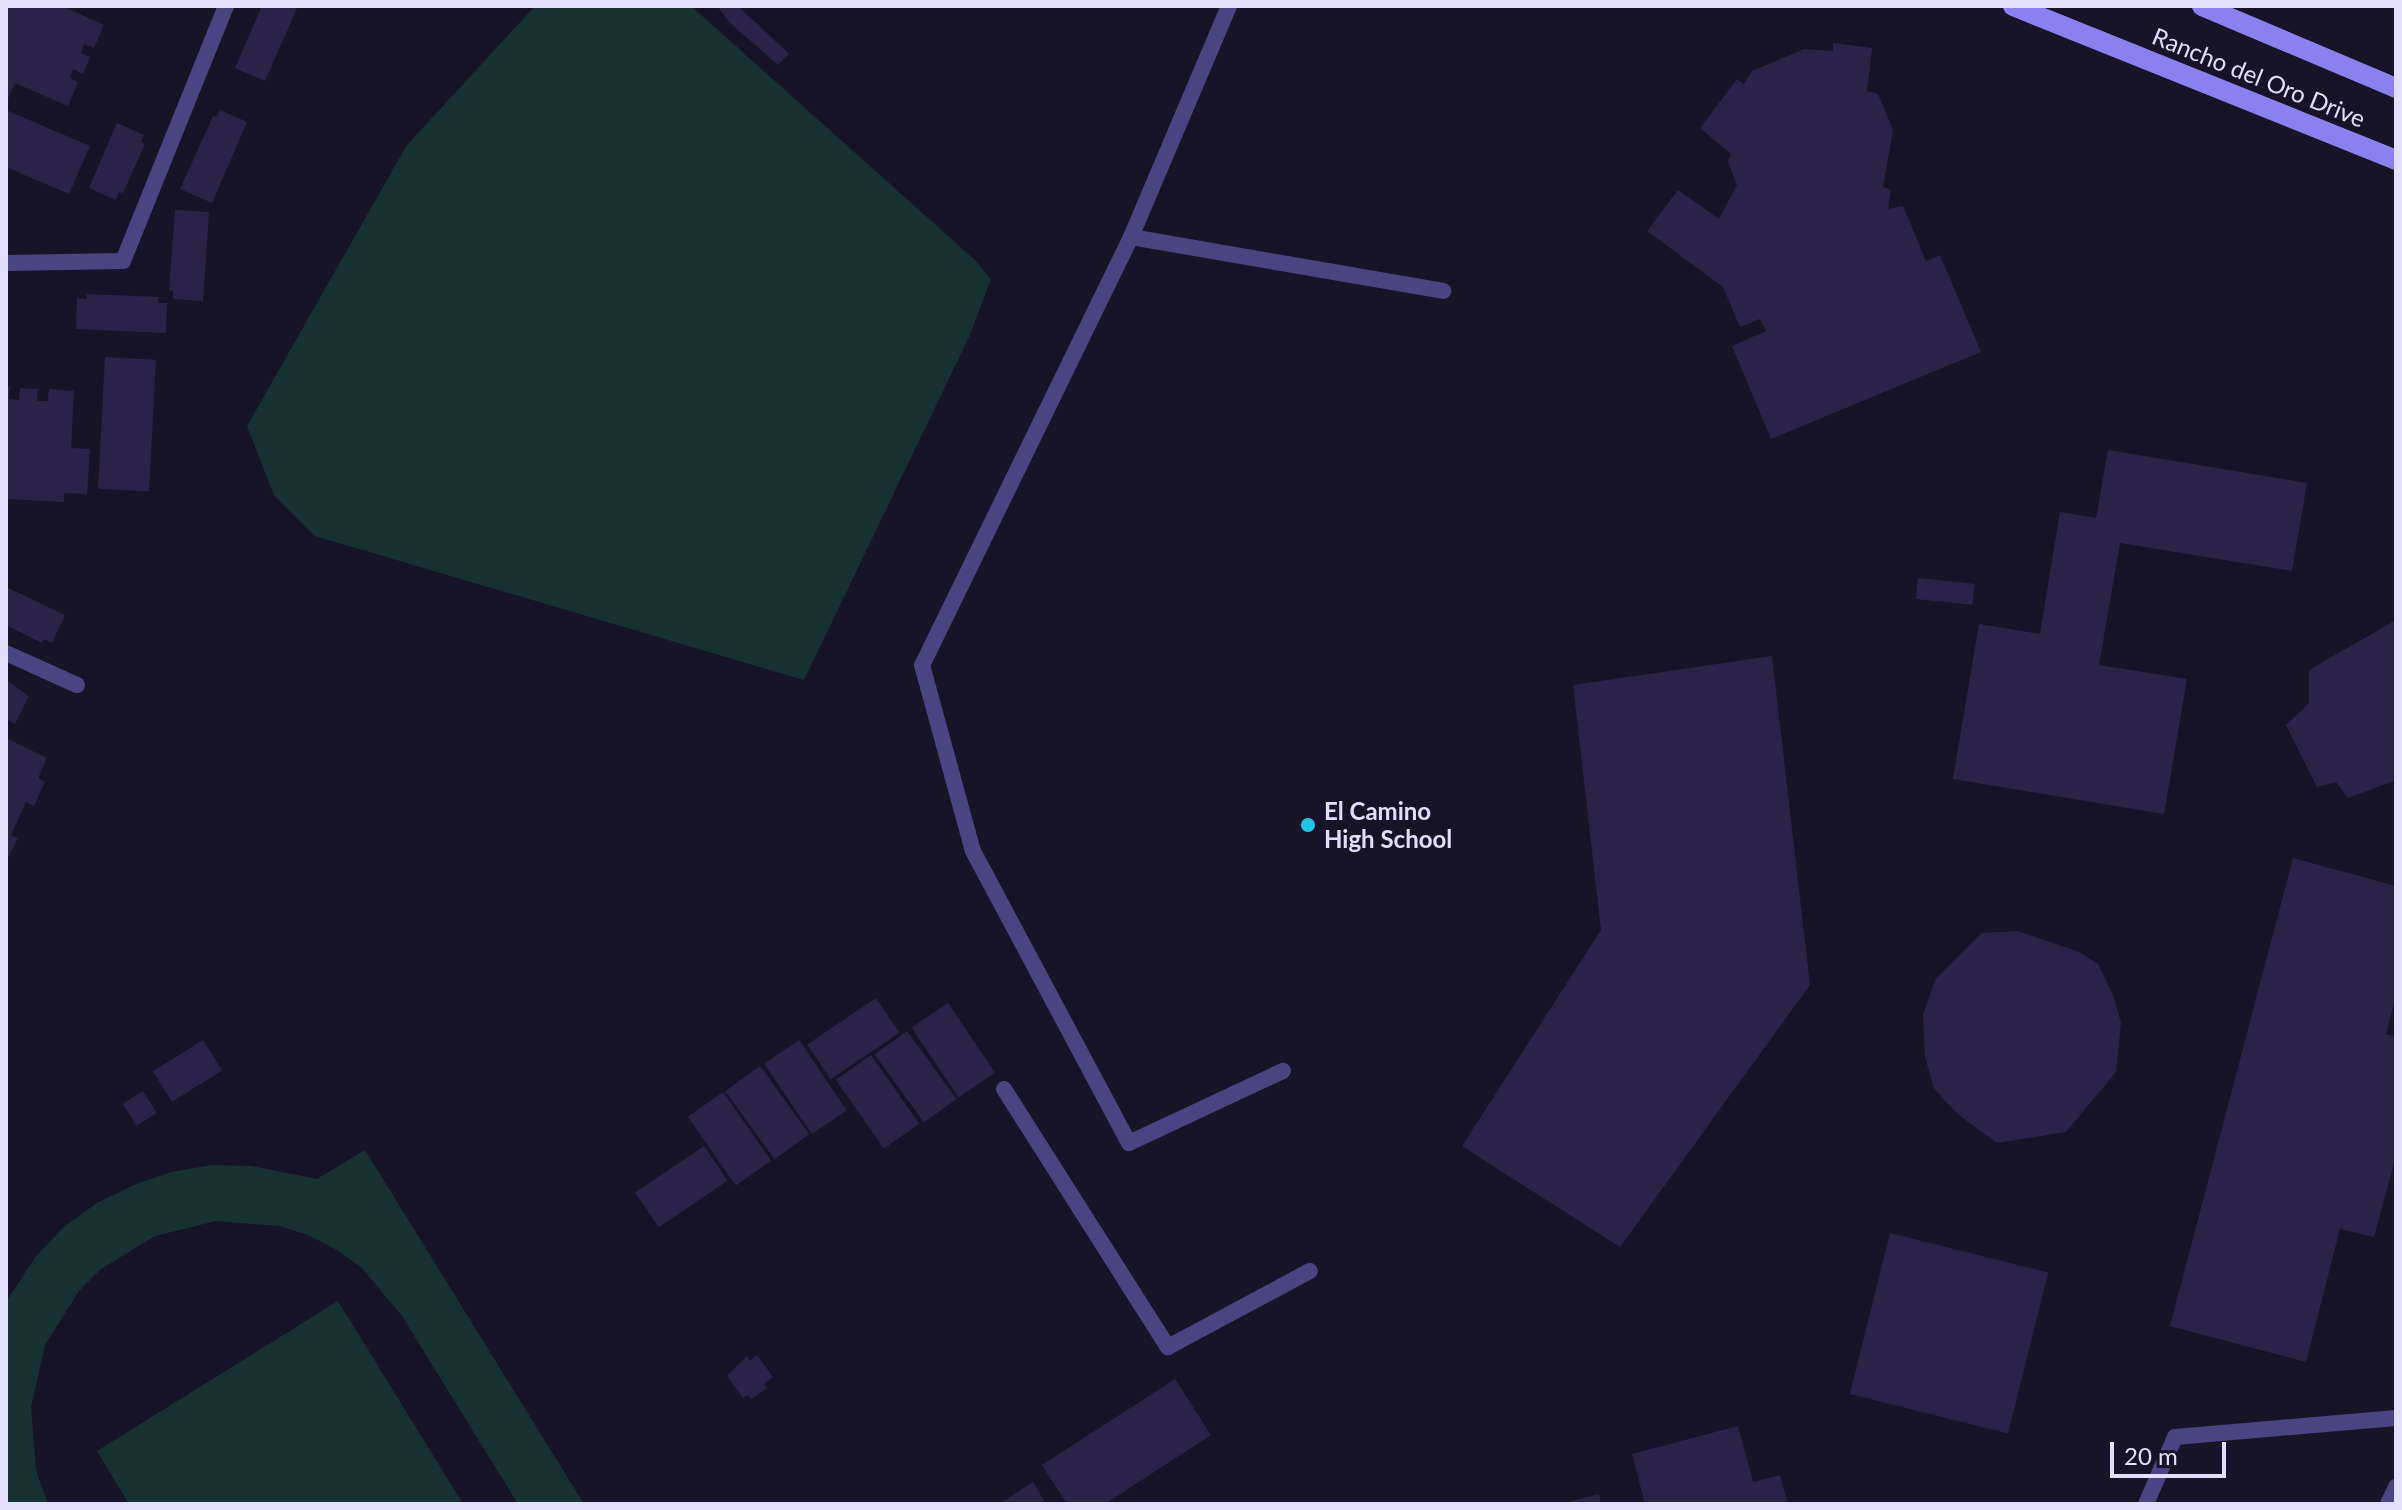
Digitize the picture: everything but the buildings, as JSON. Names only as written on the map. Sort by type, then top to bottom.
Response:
[{"type":"main road","name":"Rancho del Oro Drive","points":[[2013,6],[2396,160]]},
{"type":"main road","name":"Rancho del Oro Drive","points":[[2202,6],[2396,88]]},
{"type":"lane","points":[[6,263],[123,261],[226,6]]},
{"type":"lane","points":[[1229,6],[1131,237],[922,665],[973,851],[1129,1143],[1283,1071]]},
{"type":"lane","points":[[1131,237],[1443,291]]},
{"type":"lane","points":[[6,653],[77,685]]},
{"type":"lane","points":[[1004,1089],[1168,1347],[1310,1271]]},
{"type":"lane","points":[[2146,1504],[2175,1437],[2396,1418]]},
{"type":"lane","points":[[2388,1504],[2396,1487]]},
{"type":"green space","points":[[535,6],[691,6],[976,261],[991,279],[969,337],[804,680],[315,536],[274,495],[247,426],[407,145]]},
{"type":"green space","points":[[365,1150],[584,1504],[518,1504],[402,1316],[362,1268],[308,1235],[279,1226],[216,1221],[155,1236],[101,1269],[79,1291],[45,1345],[31,1407],[36,1470],[48,1504],[6,1504],[6,1302],[36,1256],[65,1226],[97,1203],[171,1172],[212,1165],[251,1166],[317,1179]]},
{"type":"green space","points":[[338,1301],[463,1504],[129,1504],[97,1451]]},
{"type":"place","name":"El Camino High School","points":[[1308,825]]}]
